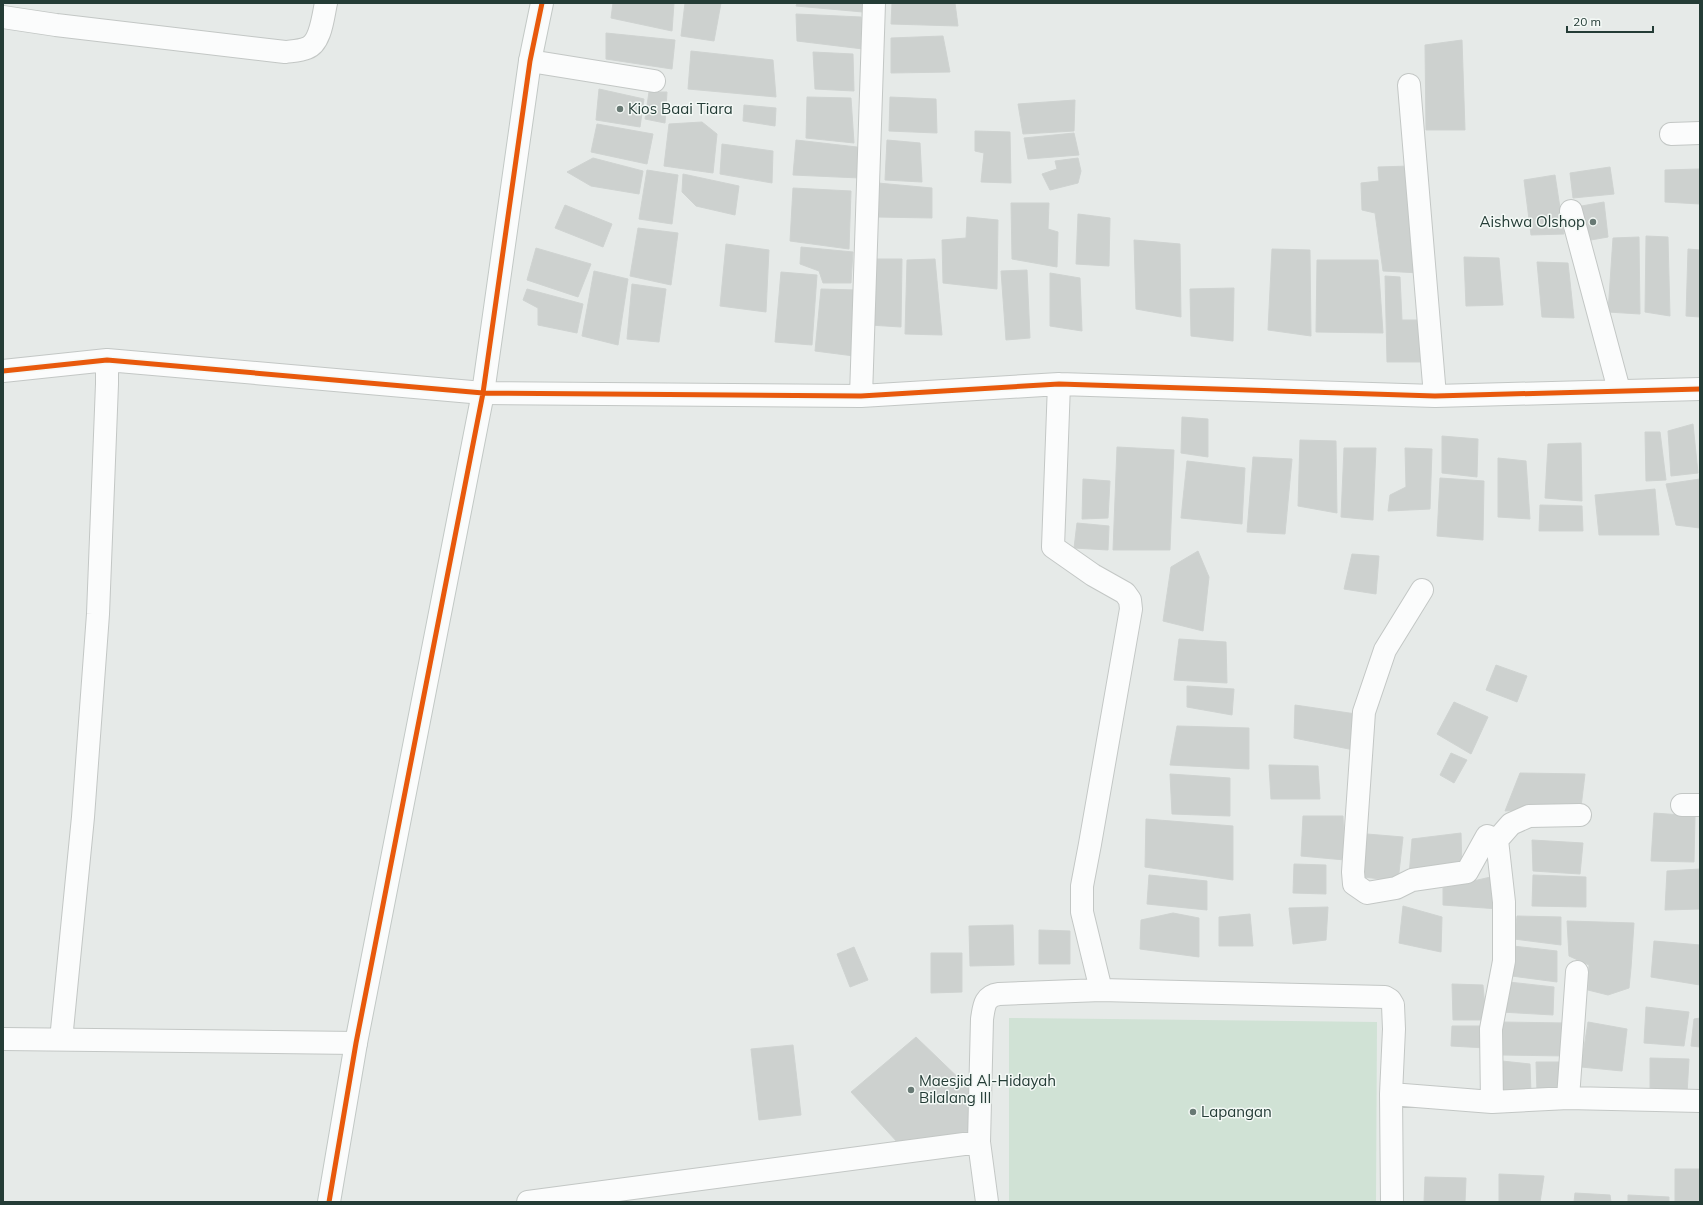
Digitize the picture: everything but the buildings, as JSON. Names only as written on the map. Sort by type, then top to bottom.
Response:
[{"type":"street","points":[[3,17],[56,25],[285,52],[308,48],[313,44],[318,36],[326,3]]},
{"type":"street","points":[[330,1202],[356,1043],[483,393],[530,61],[542,3]]},
{"type":"street","points":[[861,396],[874,3]]},
{"type":"street","points":[[530,61],[654,81]]},
{"type":"street","points":[[1409,85],[1435,396]]},
{"type":"street","points":[[1671,134],[1700,133]]},
{"type":"street","points":[[1571,211],[1619,390]]},
{"type":"street","points":[[61,1040],[83,817],[98,614],[107,360]]},
{"type":"street","points":[[3,371],[107,360],[483,393],[861,396],[1059,384],[1435,396],[1700,389]]},
{"type":"street","points":[[1059,384],[1053,547],[1093,575],[1125,593],[1130,600],[1131,609],[1082,886],[1082,912],[1101,990]]},
{"type":"street","points":[[1422,590],[1385,650],[1364,712],[1353,872],[1354,884],[1367,893],[1396,888],[1412,880],[1467,872],[1487,836],[1497,840]]},
{"type":"street","points":[[1492,1102],[1491,1029],[1504,961],[1504,902],[1497,840],[1511,824],[1529,816],[1580,815]]},
{"type":"street","points":[[1568,1098],[1577,972]]},
{"type":"street","points":[[987,1202],[979,1142],[982,1019],[986,1000],[993,995],[999,994],[1101,990],[1385,997],[1390,1000],[1393,1005],[1394,1029],[1391,1094],[1392,1202]]},
{"type":"street","points":[[3,1039],[356,1043]]},
{"type":"street","points":[[1391,1094],[1492,1102],[1568,1098],[1700,1101]]},
{"type":"street","points":[[528,1202],[979,1142]]},
{"type":"green space","name":"Lapangan","points":[[1009,1018],[1377,1022],[1376,1202],[1009,1202]]},
{"type":"cycle path","points":[[329,1202],[356,1043],[483,393],[530,61],[542,3]]},
{"type":"cycle path","points":[[3,371],[107,360],[483,393],[861,396],[1059,384],[1435,396],[1700,389]]},
{"type":"place","name":"Kios Baai Tiara","points":[[620,109]]},
{"type":"place","name":"Aishwa Olshop","points":[[1593,222]]},
{"type":"place","name":"Maesjid Al-Hidayah Bilalang III","points":[[911,1090]]},
{"type":"place","name":"Lapangan","points":[[1193,1112]]}]
